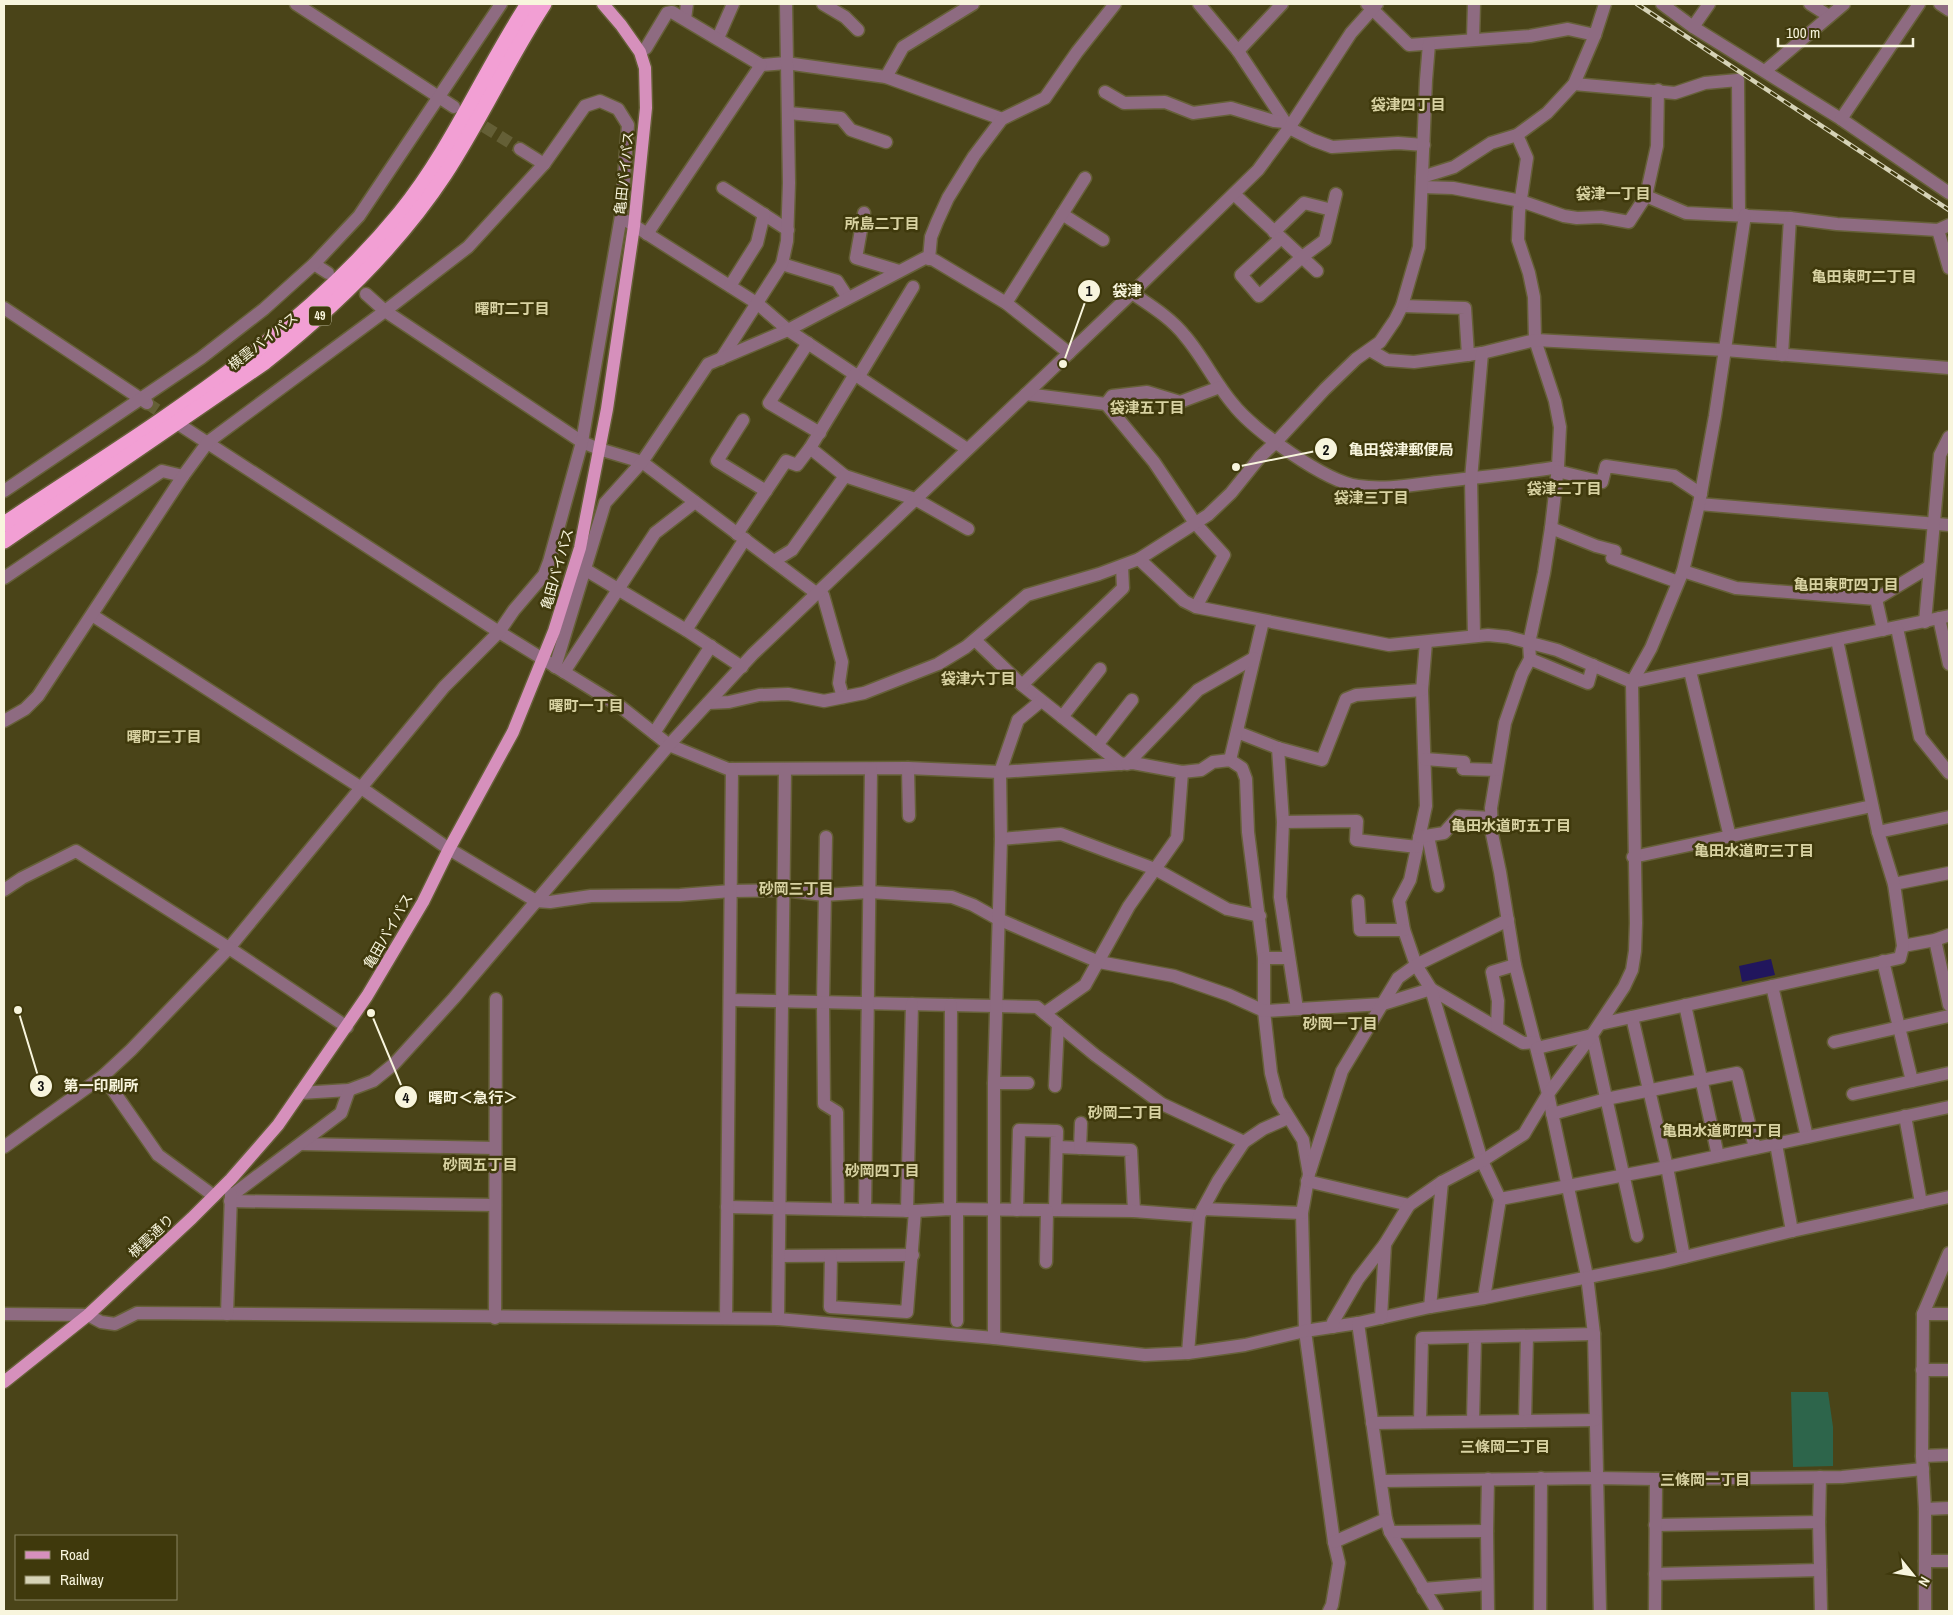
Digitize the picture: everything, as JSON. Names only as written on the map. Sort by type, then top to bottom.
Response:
[{"type":"highway","name":"横雲バイパス","points":[[4,524],[174,410],[240,363],[293,322],[332,287],[400,212],[433,168],[471,105],[504,41],[528,4]]},
{"type":"highway","name":"横雲バイパス","points":[[4,540],[265,362],[302,332],[342,295],[393,242],[444,175],[464,145],[517,48],[544,4]]},
{"type":"main road","name":"亀田バイパス","points":[[300,1093],[367,996],[423,902],[449,849],[513,732],[554,631],[580,548],[607,409],[634,226],[646,108],[645,68],[640,52],[621,24],[603,4]]},
{"type":"main road","name":"横雲通り","points":[[4,1382],[88,1315],[214,1196],[263,1144],[300,1093]]},
{"type":"street","points":[[296,4],[454,107]]},
{"type":"street","points":[[4,491],[143,401],[271,303],[314,264],[359,216],[502,4]]},
{"type":"street","points":[[685,19],[687,4]]},
{"type":"street","points":[[718,38],[733,4]]},
{"type":"street","points":[[721,358],[758,304],[782,264],[788,230],[789,113],[786,63],[786,4]]},
{"type":"street","points":[[823,4],[845,17],[858,30]]},
{"type":"street","points":[[886,77],[903,47],[956,8],[973,4]]},
{"type":"street","points":[[929,259],[931,237],[948,198],[974,156],[1002,119],[1045,98],[1077,52],[1115,4]]},
{"type":"street","points":[[1199,4],[1238,51],[1287,125]]},
{"type":"street","points":[[1238,51],[1282,4]]},
{"type":"street","points":[[1473,39],[1474,4]]},
{"type":"street","points":[[1422,182],[1454,167],[1491,142],[1516,135],[1547,113],[1574,84],[1605,4]]},
{"type":"street","points":[[1662,4],[1693,27],[1841,119],[1949,193]]},
{"type":"street","points":[[1693,27],[1709,4]]},
{"type":"street","points":[[1810,4],[1829,16]]},
{"type":"street","points":[[1765,71],[1844,4]]},
{"type":"street","points":[[1841,119],[1919,4]]},
{"type":"street","points":[[1940,4],[1949,10]]},
{"type":"street","points":[[300,1093],[349,1090],[373,1081],[394,1064],[454,998],[669,745],[742,666],[816,592],[1132,293],[1258,170],[1287,125],[1372,5],[1409,45],[1530,36],[1568,29],[1594,36]]},
{"type":"street","points":[[640,52],[646,48],[666,13],[672,12],[761,65],[786,63],[886,77],[1002,119]]},
{"type":"street","points":[[708,703],[730,702],[759,695],[788,694],[824,702],[864,693],[938,664],[975,640],[1028,595],[1099,574],[1138,559],[1208,515],[1232,494],[1260,456],[1276,442],[1325,389],[1356,359],[1380,342],[1396,320],[1402,306],[1419,247],[1429,44]]},
{"type":"street","points":[[646,234],[761,65]]},
{"type":"street","points":[[1333,1327],[1333,1322],[1358,1279],[1385,1244],[1409,1205],[1442,1182],[1482,1161],[1524,1134],[1548,1094],[1600,1024],[1624,987],[1632,970],[1636,924],[1633,858],[1632,682],[1651,648],[1680,576],[1700,499],[1725,350],[1742,215],[1738,80],[1705,83],[1676,93],[1574,84]]},
{"type":"street","points":[[1422,182],[1521,201],[1564,216],[1629,222],[1646,196],[1657,146],[1658,90]]},
{"type":"street","points":[[1105,92],[1124,102],[1165,102],[1193,113],[1231,108],[1287,125],[1314,140],[1332,147],[1398,143],[1424,145]]},
{"type":"street","points":[[4,721],[25,709],[38,696],[183,476],[208,442],[385,312],[468,247],[544,164],[584,106],[600,100],[618,109],[628,125],[621,216],[582,442],[544,575],[514,610],[499,632],[444,687],[229,948],[131,1050],[103,1076],[4,1147]]},
{"type":"street","points":[[789,113],[841,118],[852,130],[886,142]]},
{"type":"street","points":[[1516,135],[1527,158],[1518,240],[1529,273],[1534,297],[1535,340],[1555,401],[1560,427],[1558,469],[1551,528],[1544,573],[1529,643],[1530,659],[1522,674],[1505,723],[1491,818],[1492,834],[1516,965],[1548,1094],[1587,1276],[1594,1334],[1600,1611]]},
{"type":"street","points":[[520,149],[544,164]]},
{"type":"street","points":[[1006,303],[1085,178]]},
{"type":"street","points":[[723,188],[788,230]]},
{"type":"street","points":[[1234,194],[1317,271]]},
{"type":"street","points":[[1332,210],[1304,203],[1241,275],[1259,296],[1302,257],[1325,240],[1336,194]]},
{"type":"street","points":[[1646,196],[1686,213],[1790,218],[1837,224],[1944,227],[1949,268]]},
{"type":"street","points":[[864,213],[856,258],[899,271]]},
{"type":"street","points":[[730,286],[757,243],[764,214]]},
{"type":"street","points":[[1062,214],[1103,240]]},
{"type":"street","points":[[621,216],[646,234],[758,304],[788,330],[967,449]]},
{"type":"street","points":[[1782,355],[1790,218]]},
{"type":"street","points":[[560,670],[605,503],[642,462],[708,364],[788,330],[925,258],[934,260],[1006,303],[1068,353]]},
{"type":"street","points":[[314,264],[328,273]]},
{"type":"street","points":[[782,264],[837,281],[848,298]]},
{"type":"street","points":[[686,630],[766,491],[786,460],[797,465],[810,448],[914,287]]},
{"type":"street","points":[[1132,293],[1165,315],[1185,336],[1234,406],[1285,450],[1338,480],[1357,486],[1394,488],[1558,469],[1602,482],[1606,466],[1674,476],[1700,499],[1934,525],[1949,525]]},
{"type":"street","points":[[366,294],[385,312],[582,442],[642,462],[816,592],[823,595],[842,662],[839,683],[843,698]]},
{"type":"street","points":[[1402,306],[1465,308],[1468,355]]},
{"type":"street","points":[[4,308],[143,401]]},
{"type":"street","points":[[1370,350],[1387,360],[1414,362],[1482,353],[1535,340],[1725,350],[1949,368]]},
{"type":"street","points":[[808,343],[769,403],[820,433]]},
{"type":"street","points":[[1474,636],[1471,479],[1482,353]]},
{"type":"street","points":[[1106,404],[1112,396],[1147,392],[1180,402],[1220,386]]},
{"type":"street","points":[[1026,394],[1106,404],[1154,462],[1195,523],[1224,555],[1196,607]]},
{"type":"street","points":[[743,420],[717,461],[766,491]]},
{"type":"street","points":[[180,425],[499,632],[621,706],[669,745],[732,770],[908,768],[1000,772],[1133,763],[1182,772],[1200,770],[1213,762],[1230,760],[1242,768],[1246,780],[1248,832],[1264,958],[1264,1011],[1270,1073],[1278,1100],[1303,1140],[1308,1177]]},
{"type":"street","points":[[1925,622],[1940,455],[1949,438]]},
{"type":"street","points":[[810,448],[845,476],[915,499],[968,529]]},
{"type":"street","points":[[4,578],[162,470],[183,476]]},
{"type":"street","points":[[774,561],[792,550],[845,476]]},
{"type":"street","points":[[560,670],[618,589],[655,533],[696,502]]},
{"type":"street","points":[[1551,528],[1596,546],[1615,550],[1612,558],[1680,576],[1736,588],[1876,599],[1929,567]]},
{"type":"street","points":[[1138,559],[1184,601],[1196,607],[1263,622],[1389,645],[1488,635],[1508,637],[1557,650],[1632,682],[1690,672],[1944,617],[1949,664]]},
{"type":"street","points":[[1022,685],[1123,588],[1122,566]]},
{"type":"street","points":[[586,570],[742,666]]},
{"type":"street","points":[[1876,599],[1883,630]]},
{"type":"street","points":[[92,615],[360,787],[449,849],[536,901],[550,902],[591,896],[680,895],[731,891],[784,890],[824,895],[870,892],[952,897],[973,905],[998,919],[1099,962],[1174,976],[1229,995],[1264,1011],[1383,1004],[1431,989],[1523,1043],[1536,1045],[1592,1035]]},
{"type":"street","points":[[1230,760],[1263,622]]},
{"type":"street","points":[[1897,628],[1920,737],[1949,773]]},
{"type":"street","points":[[975,640],[1022,685],[1097,745],[1124,764]]},
{"type":"street","points":[[1600,1024],[1900,958],[1904,946],[1894,884],[1878,832],[1837,640]]},
{"type":"street","points":[[1426,642],[1422,690],[1426,806],[1421,840],[1410,880],[1399,901],[1404,930],[1416,965],[1431,989],[1482,1161],[1500,1199],[1484,1298]]},
{"type":"street","points":[[654,733],[711,646]]},
{"type":"street","points":[[1124,764],[1198,690],[1254,658]]},
{"type":"street","points":[[1530,659],[1588,683],[1593,664]]},
{"type":"street","points":[[1062,717],[1100,669]]},
{"type":"street","points":[[1690,672],[1730,837]]},
{"type":"street","points":[[1237,732],[1278,748],[1322,760],[1346,700],[1356,695],[1422,690]]},
{"type":"street","points":[[1097,745],[1132,700]]},
{"type":"street","points":[[994,1338],[994,1083],[1001,839],[1000,772],[1018,720],[1042,701]]},
{"type":"street","points":[[1278,748],[1284,822],[1280,897],[1297,1009]]},
{"type":"street","points":[[1425,759],[1464,762],[1463,769],[1497,770]]},
{"type":"street","points":[[908,768],[909,816]]},
{"type":"street","points":[[865,1210],[871,769]]},
{"type":"street","points":[[726,1318],[732,770]]},
{"type":"street","points":[[778,1319],[785,770]]},
{"type":"street","points":[[1045,1013],[1085,985],[1129,906],[1177,838],[1181,811],[1182,772]]},
{"type":"street","points":[[1633,858],[1872,806]]},
{"type":"street","points":[[1284,822],[1358,821],[1356,840],[1421,840],[1444,833],[1459,816],[1491,818]]},
{"type":"street","points":[[1878,832],[1949,817]]},
{"type":"street","points":[[1001,839],[1061,834],[1155,869],[1227,909],[1260,916]]},
{"type":"street","points":[[826,837],[823,1002],[824,1104],[837,1112],[838,1209]]},
{"type":"street","points":[[1421,840],[1438,886]]},
{"type":"street","points":[[4,890],[22,878],[76,851],[229,948],[347,1027]]},
{"type":"street","points":[[1894,884],[1949,873]]},
{"type":"street","points":[[1358,901],[1360,930],[1404,930]]},
{"type":"street","points":[[1329,1611],[1332,1605],[1339,1563],[1334,1542],[1305,1331],[1302,1213],[1308,1177],[1342,1071],[1398,978],[1416,965],[1508,920]]},
{"type":"street","points":[[1904,946],[1935,940],[1949,935]]},
{"type":"street","points":[[1935,940],[1949,1005]]},
{"type":"street","points":[[1264,958],[1289,958]]},
{"type":"street","points":[[1883,961],[1912,1081]]},
{"type":"street","points":[[1496,1028],[1498,1001],[1492,972],[1516,965]]},
{"type":"street","points":[[1772,986],[1807,1137]]},
{"type":"street","points":[[495,1318],[496,999]]},
{"type":"street","points":[[730,1000],[1037,1007],[1162,1104],[1244,1142]]},
{"type":"street","points":[[831,1256],[830,1307],[907,1312],[913,1255],[911,1211],[912,1004]]},
{"type":"street","points":[[951,1005],[957,1321]]},
{"type":"street","points":[[1685,1005],[1718,1156]]},
{"type":"street","points":[[1834,1042],[1949,1016]]},
{"type":"street","points":[[1632,1017],[1667,1167],[1684,1257]]},
{"type":"street","points":[[1055,1086],[1058,1024]]},
{"type":"street","points":[[1592,1035],[1637,1236]]},
{"type":"street","points":[[1552,1114],[1606,1099],[1737,1073],[1755,1148]]},
{"type":"street","points":[[1853,1094],[1949,1073]]},
{"type":"street","points":[[103,1076],[158,1155],[214,1196]]},
{"type":"street","points":[[994,1083],[1028,1083]]},
{"type":"street","points":[[230,1198],[341,1113],[349,1090]]},
{"type":"street","points":[[1500,1199],[1624,1176],[1949,1107]]},
{"type":"street","points":[[1905,1116],[1921,1203]]},
{"type":"street","points":[[1188,1353],[1201,1212],[1218,1181],[1244,1142],[1288,1118]]},
{"type":"street","points":[[1080,1148],[1081,1123]]},
{"type":"street","points":[[1017,1210],[1019,1130],[1057,1131],[1046,1262]]},
{"type":"street","points":[[301,1144],[495,1148]]},
{"type":"street","points":[[1776,1144],[1792,1231]]},
{"type":"street","points":[[1057,1147],[1131,1150],[1134,1211]]},
{"type":"street","points":[[1308,1177],[1409,1205]]},
{"type":"street","points":[[227,1314],[231,1179]]},
{"type":"street","points":[[1430,1306],[1442,1182]]},
{"type":"street","points":[[4,1314],[88,1315],[100,1322],[115,1324],[137,1313],[495,1318],[778,1319],[994,1338],[1145,1355],[1188,1353],[1245,1345],[1305,1331],[1358,1323],[1430,1306],[1484,1298],[1684,1257],[1792,1231],[1949,1197]]},
{"type":"street","points":[[230,1198],[495,1205]]},
{"type":"street","points":[[727,1208],[1302,1213]]},
{"type":"street","points":[[1381,1318],[1385,1244]]},
{"type":"street","points":[[779,1256],[913,1255]]},
{"type":"street","points":[[1925,1611],[1925,1509],[1922,1462],[1923,1314],[1948,1257]]},
{"type":"street","points":[[1923,1314],[1949,1314]]},
{"type":"street","points":[[1358,1323],[1386,1519],[1390,1532],[1437,1611]]},
{"type":"street","points":[[1420,1422],[1422,1338],[1594,1334]]},
{"type":"street","points":[[1525,1420],[1527,1336]]},
{"type":"street","points":[[1473,1421],[1475,1337]]},
{"type":"street","points":[[1922,1370],[1949,1370]]},
{"type":"street","points":[[1372,1423],[1595,1420]]},
{"type":"street","points":[[1382,1481],[1541,1478],[1842,1477],[1949,1455]]},
{"type":"street","points":[[1820,1477],[1821,1611]]},
{"type":"street","points":[[1540,1611],[1541,1478]]},
{"type":"street","points":[[1655,1611],[1656,1479]]},
{"type":"street","points":[[1488,1480],[1486,1531],[1488,1611]]},
{"type":"street","points":[[1925,1509],[1949,1508]]},
{"type":"street","points":[[1334,1542],[1386,1519]]},
{"type":"street","points":[[1655,1525],[1819,1522]]},
{"type":"street","points":[[1390,1532],[1486,1531]]},
{"type":"street","points":[[1925,1561],[1949,1561]]},
{"type":"street","points":[[1655,1574],[1820,1570]]},
{"type":"street","points":[[1423,1589],[1487,1584]]},
{"type":"green space","points":[[1791,1392],[1828,1392],[1833,1427],[1833,1466],[1793,1467]]},
{"type":"shaded area","points":[[1771,959],[1775,975],[1742,982],[1739,966]]},
{"type":"tunnel","points":[[469,117],[520,149]]},
{"type":"tunnel","points":[[147,403],[174,421]]},
{"type":"railway","points":[[1637,4],[1949,210]]},
{"type":"place","name":"袋津","points":[[1063,364]]},
{"type":"place","name":"亀田袋津郵便局","points":[[1236,467]]},
{"type":"place","name":"第一印刷所","points":[[18,1010]]},
{"type":"place","name":"曙町＜急行＞","points":[[371,1013]]},
{"type":"district","name":"袋津四丁目","points":[[1408,104]]},
{"type":"district","name":"袋津一丁目","points":[[1613,193]]},
{"type":"district","name":"所島二丁目","points":[[882,223]]},
{"type":"district","name":"亀田東町二丁目","points":[[1864,276]]},
{"type":"district","name":"曙町二丁目","points":[[512,308]]},
{"type":"district","name":"袋津五丁目","points":[[1147,407]]},
{"type":"district","name":"袋津二丁目","points":[[1564,488]]},
{"type":"district","name":"袋津三丁目","points":[[1371,497]]},
{"type":"district","name":"亀田東町四丁目","points":[[1846,584]]},
{"type":"district","name":"袋津六丁目","points":[[978,678]]},
{"type":"district","name":"曙町一丁目","points":[[586,705]]},
{"type":"district","name":"曙町三丁目","points":[[164,736]]},
{"type":"district","name":"亀田水道町五丁目","points":[[1511,825]]},
{"type":"district","name":"亀田水道町三丁目","points":[[1754,850]]},
{"type":"district","name":"砂岡三丁目","points":[[796,888]]},
{"type":"district","name":"砂岡一丁目","points":[[1340,1023]]},
{"type":"district","name":"砂岡二丁目","points":[[1125,1112]]},
{"type":"district","name":"亀田水道町四丁目","points":[[1722,1130]]},
{"type":"district","name":"砂岡五丁目","points":[[480,1164]]},
{"type":"district","name":"砂岡四丁目","points":[[882,1170]]},
{"type":"district","name":"三條岡二丁目","points":[[1505,1446]]},
{"type":"district","name":"三條岡一丁目","points":[[1705,1479]]}]
